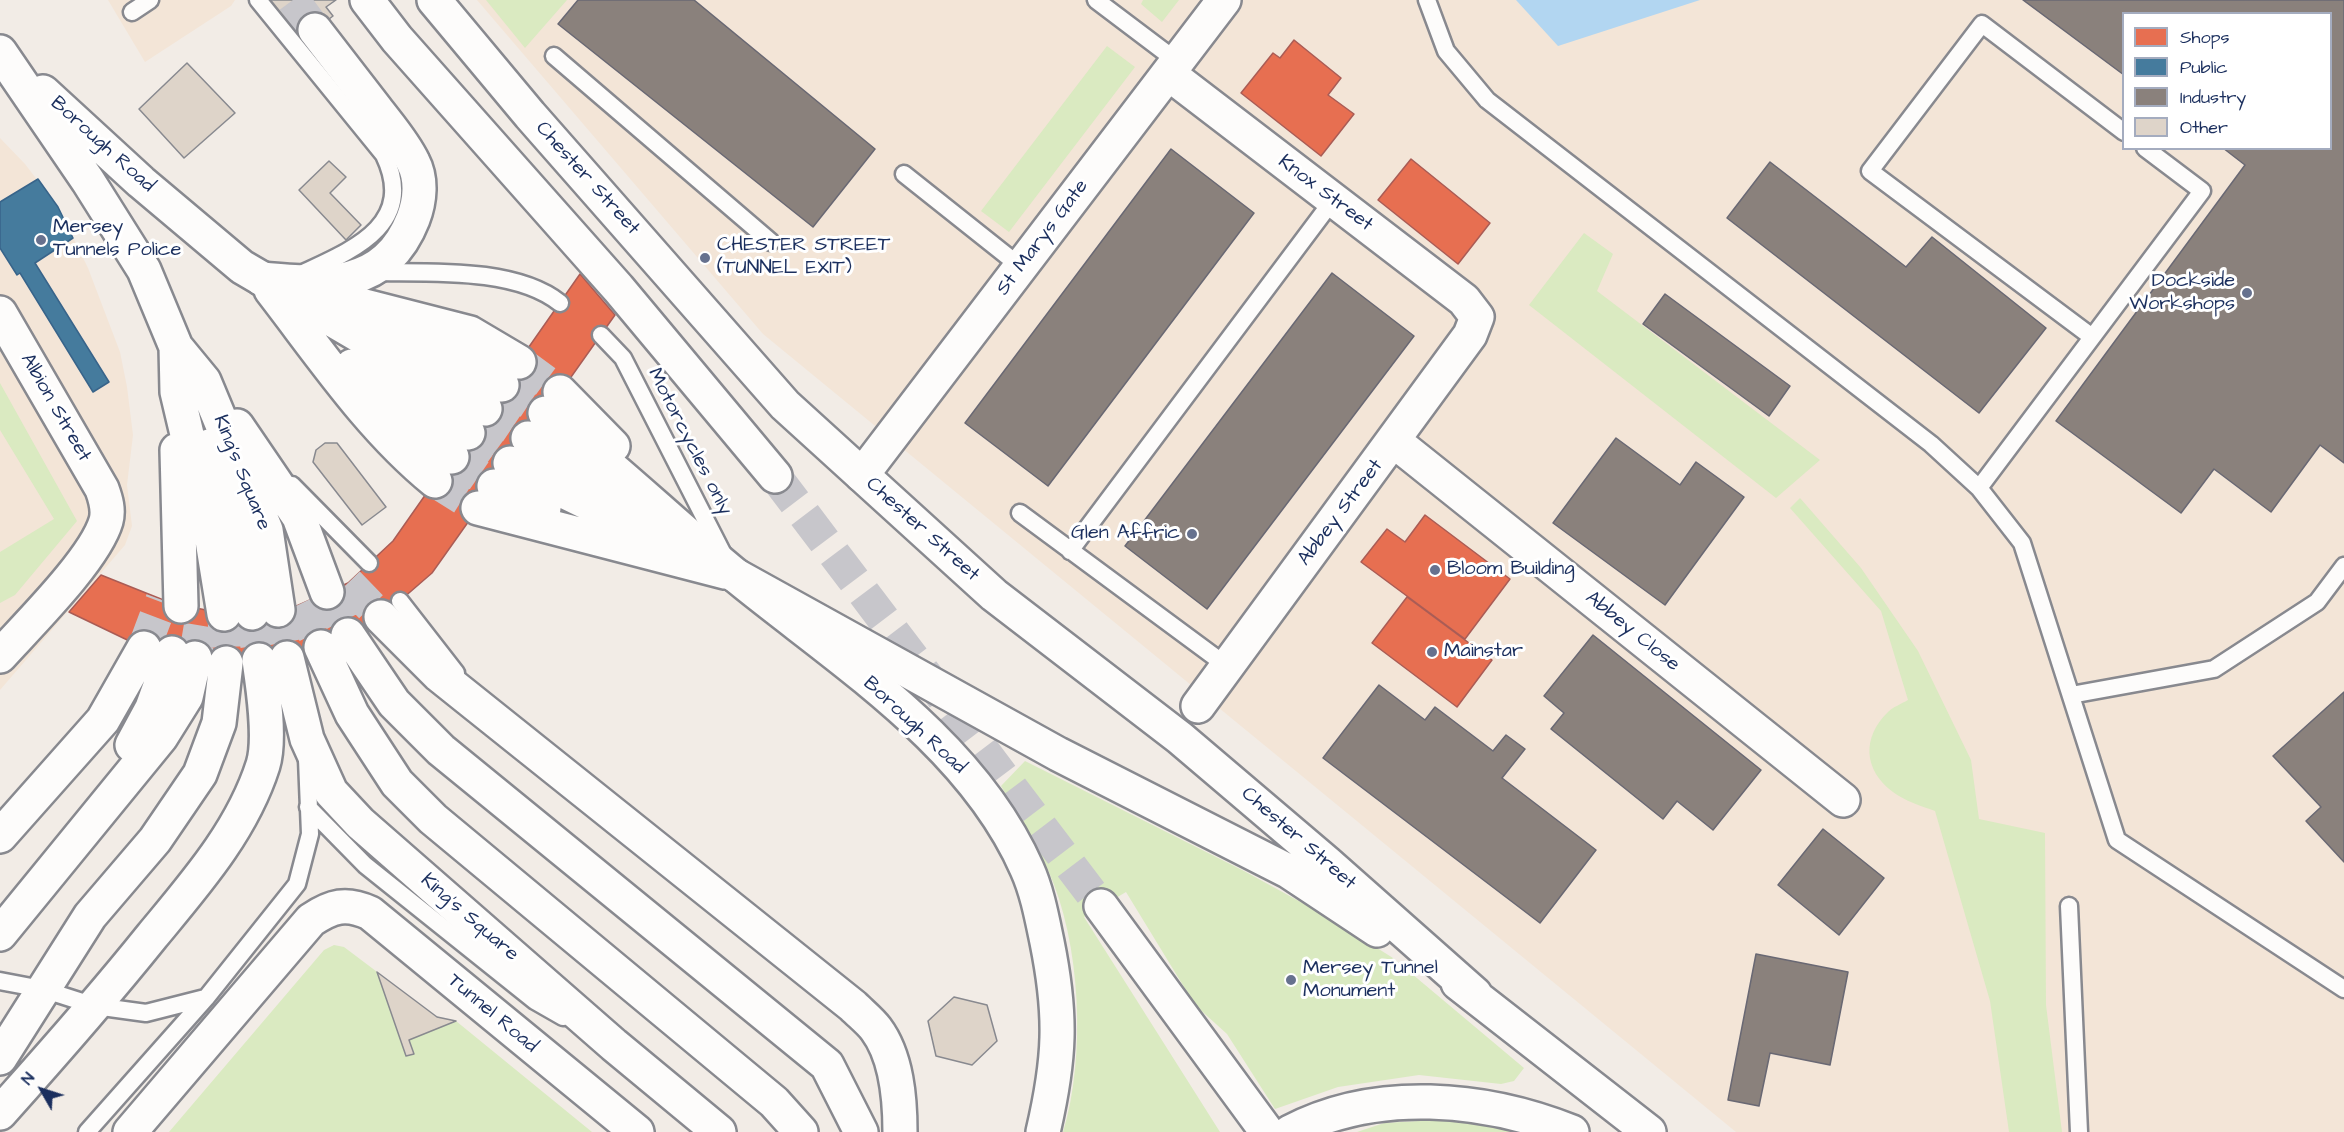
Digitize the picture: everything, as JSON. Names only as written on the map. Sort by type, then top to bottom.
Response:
[{"type":"main road","points":[[367,0],[397,39],[618,288],[775,476]]},
{"type":"main road","name":"Chester Street","points":[[434,0],[530,115],[785,405],[994,595],[1180,738],[1327,862],[1475,994]]},
{"type":"main road","name":"St Marys Gate","points":[[862,475],[1224,0]]},
{"type":"main road","points":[[273,280],[316,285],[348,280],[364,272],[394,252],[408,232],[416,210],[420,188],[414,164],[401,141],[315,30]]},
{"type":"main road","name":"Borough Road","points":[[0,52],[197,230],[273,280]]},
{"type":"main road","name":"King's Square","points":[[0,52],[88,181],[144,270],[190,386],[266,530],[264,599]]},
{"type":"main road","name":"Knox Street","points":[[1174,68],[1333,200],[1464,300],[1477,317]]},
{"type":"main road","points":[[273,280],[421,434],[477,421]]},
{"type":"main road","points":[[273,280],[470,333],[477,421]]},
{"type":"main road","points":[[273,280],[354,330],[477,421]]},
{"type":"main road","name":"Albion Street","points":[[0,313],[102,489],[107,503],[106,520],[91,550],[0,656]]},
{"type":"main road","name":"Abbey Street","points":[[1198,706],[1394,441],[1470,335],[1477,317]]},
{"type":"main road","points":[[176,347],[240,536],[264,599]]},
{"type":"main road","points":[[190,386],[178,538],[264,599]]},
{"type":"main road","points":[[190,386],[254,448],[299,517],[264,599]]},
{"type":"main road","name":"King's Square","points":[[190,386],[212,540],[264,599]]},
{"type":"main road","name":"Abbey Close","points":[[1394,441],[1843,800]]},
{"type":"main road","points":[[519,450],[733,574],[1058,754],[1288,871],[1475,994],[1648,1132]]},
{"type":"main road","points":[[519,450],[733,574]]},
{"type":"main road","points":[[519,450],[733,574]]},
{"type":"main road","name":"Borough Road","points":[[733,574],[908,715],[977,785],[1004,825],[1028,870],[1043,924],[1057,991],[1058,1050],[1043,1132]]},
{"type":"main road","points":[[391,609],[439,675],[853,1006],[876,1029],[890,1054],[900,1111],[900,1132]]},
{"type":"main road","points":[[801,1132],[774,1102],[433,819],[397,783],[352,714],[335,641],[441,750],[827,1065],[861,1132]]},
{"type":"main road","points":[[0,836],[103,720],[184,656]]},
{"type":"main road","points":[[0,934],[67,852],[184,656]]},
{"type":"main road","points":[[0,1058],[42,988],[90,916],[155,840],[200,774],[219,723],[184,656]]},
{"type":"main road","name":"King's Square","points":[[95,1006],[210,866],[240,817],[264,763],[266,704],[273,659],[332,792],[360,823],[614,1045],[719,1132]]},
{"type":"main road","name":"Tunnel Road","points":[[130,1132],[311,920],[342,905],[355,906],[370,913],[637,1132]]},
{"type":"main road","points":[[1101,906],[1267,1132]]},
{"type":"main road","points":[[0,1113],[95,1006]]},
{"type":"main road","points":[[1298,1127],[1336,1113],[1388,1102],[1460,1104],[1531,1116],[1572,1132]]},
{"type":"lane","points":[[132,12],[150,0]]},
{"type":"lane","points":[[258,0],[384,155],[393,182],[389,211],[381,226],[369,239],[352,250],[273,280]]},
{"type":"lane","points":[[1096,0],[1174,68]]},
{"type":"lane","points":[[1427,0],[1446,51],[1487,100],[1931,444],[1979,488],[2022,543],[2117,840],[2344,989]]},
{"type":"lane","points":[[2092,338],[1870,171],[1982,24],[2122,130]]},
{"type":"lane","points":[[554,56],[771,242]]},
{"type":"lane","points":[[1979,488],[2202,191],[2148,150]]},
{"type":"lane","points":[[904,174],[1021,267]]},
{"type":"lane","points":[[1070,551],[1333,200]]},
{"type":"lane","points":[[364,272],[436,273],[510,281],[535,288],[560,303]]},
{"type":"lane","name":"Motorcycles only","points":[[601,335],[623,358],[733,574]]},
{"type":"lane","points":[[254,448],[352,543],[264,599]]},
{"type":"lane","points":[[1020,513],[1227,666]]},
{"type":"lane","points":[[2071,695],[2214,669],[2317,602],[2344,566]]},
{"type":"lane","points":[[87,1132],[206,998],[297,884],[310,834],[307,739]]},
{"type":"lane","points":[[308,807],[365,865],[535,1001],[614,1045]]},
{"type":"lane","points":[[2070,906],[2079,1132]]},
{"type":"lane","points":[[0,981],[42,988],[95,1006],[146,1013],[206,998]]},
{"type":"shaded area","points":[[108,0],[235,0],[231,6],[145,62]]},
{"type":"shaded area","points":[[477,0],[2344,0],[2344,1132],[1736,1132],[763,334]]},
{"type":"shaded area","points":[[0,138],[25,164],[58,207],[88,268],[120,352],[133,435],[127,485],[132,526],[125,545],[0,690]]},
{"type":"green space","points":[[486,0],[567,0],[525,48]]},
{"type":"green space","points":[[1143,0],[1179,0],[1162,22],[1141,4]]},
{"type":"green space","points":[[1107,46],[1135,67],[1009,232],[981,211]]},
{"type":"green space","points":[[1584,233],[1613,254],[1597,291],[1820,460],[1776,498],[1529,305]]},
{"type":"green space","points":[[0,383],[77,521],[15,595],[0,603],[0,552],[54,519],[0,430]]},
{"type":"green space","points":[[1800,498],[1861,568],[1918,651],[1971,760],[1979,819],[2045,833],[2046,1005],[2062,1132],[2009,1132],[1990,1001],[1935,811],[1908,801],[1893,792],[1883,783],[1871,764],[1870,742],[1874,732],[1888,712],[1908,700],[1881,611],[1790,508]]},
{"type":"green space","points":[[1025,761],[1244,871],[1328,917],[1393,958],[1524,1068],[1514,1081],[1501,1084],[1419,1075],[1338,1087],[1275,1109],[1227,1034],[1195,1005],[1126,892],[1084,917],[1220,1132],[1063,1132],[1075,1069],[1077,1035],[1073,965],[1068,931],[1048,870],[1001,786]]},
{"type":"green space","points":[[334,945],[344,947],[437,1017],[456,1021],[592,1132],[169,1132],[324,950]]},
{"type":"green space","points":[[1471,1118],[1536,1132],[1357,1132],[1384,1123]]},
{"type":"water","points":[[1516,0],[1700,0],[1558,46]]},
{"type":"building: Shops","points":[[1294,40],[1341,78],[1328,95],[1354,114],[1321,156],[1241,93],[1273,53],[1280,58]]},
{"type":"building: Shops","points":[[1411,159],[1490,223],[1458,264],[1378,200]]},
{"type":"building: Shops","points":[[580,274],[615,315],[432,573],[372,625],[300,656],[221,664],[144,648],[69,612],[101,575],[171,603],[231,615],[292,608],[348,583],[393,541]]},
{"type":"building: Shops","name":"Bloom Building","points":[[1425,515],[1510,579],[1465,639],[1361,562],[1387,529],[1405,542]]},
{"type":"building: Shops","name":"Mainstar","points":[[1407,597],[1492,660],[1457,707],[1372,643]]},
{"type":"building: Public","points":[[38,179],[58,207],[73,238],[35,263],[109,382],[93,392],[20,273],[17,275],[0,248],[0,202]]},
{"type":"building: Industry","points":[[578,0],[694,0],[875,149],[813,227],[558,24]]},
{"type":"building: Industry","name":"Dockside Workshops","points":[[2023,0],[2344,0],[2344,463],[2320,445],[2271,512],[2214,469],[2181,513],[2056,421],[2245,165],[2226,150],[2332,150],[2332,12],[2122,12],[2122,74]]},
{"type":"building: Industry","points":[[1171,149],[1254,213],[1048,486],[965,423]]},
{"type":"building: Industry","points":[[1770,162],[1906,267],[1932,237],[2046,328],[1979,413],[1727,218]]},
{"type":"building: Industry","points":[[1332,273],[1414,336],[1207,609],[1125,546]]},
{"type":"building: Industry","points":[[1665,294],[1790,386],[1769,416],[1643,324]]},
{"type":"building: Industry","points":[[1616,438],[1680,485],[1696,462],[1744,497],[1665,605],[1553,523]]},
{"type":"building: Industry","points":[[1593,635],[1761,770],[1713,830],[1677,801],[1663,819],[1551,729],[1564,713],[1544,696]]},
{"type":"building: Industry","points":[[1379,685],[1425,720],[1435,707],[1493,751],[1506,735],[1525,749],[1502,778],[1596,850],[1540,923],[1323,758]]},
{"type":"building: Industry","points":[[2344,692],[2344,862],[2306,821],[2321,807],[2273,756]]},
{"type":"building: Industry","points":[[1823,829],[1884,878],[1839,935],[1778,885]]},
{"type":"building: Industry","points":[[1756,954],[1848,972],[1830,1065],[1770,1053],[1759,1106],[1728,1100]]},
{"type":"building: Other","points":[[267,0],[336,0],[326,7],[333,16],[295,45]]},
{"type":"building: Other","points":[[187,63],[235,113],[184,158],[139,109]]},
{"type":"building: Other","points":[[329,161],[346,177],[330,193],[361,225],[346,240],[299,190]]},
{"type":"building: Other","points":[[325,443],[337,443],[386,507],[362,525],[313,462],[316,450]]},
{"type":"building: Other","points":[[377,972],[437,1017],[456,1021],[409,1040],[414,1054],[406,1056]]},
{"type":"building: Other","points":[[954,997],[987,1005],[997,1041],[972,1065],[936,1056],[928,1021]]},
{"type":"tunnel","points":[[293,0],[315,30]]},
{"type":"tunnel","points":[[519,362],[560,392]]},
{"type":"tunnel","points":[[502,385],[545,413]]},
{"type":"tunnel","points":[[485,409],[528,438]]},
{"type":"tunnel","points":[[468,433],[510,463]]},
{"type":"tunnel","points":[[452,457],[494,486]]},
{"type":"tunnel","points":[[775,476],[1101,906]]},
{"type":"tunnel","points":[[435,481],[478,508]]},
{"type":"tunnel","points":[[348,583],[381,617]]},
{"type":"tunnel","points":[[327,592],[348,635]]},
{"type":"tunnel","points":[[144,648],[162,600]]},
{"type":"tunnel","points":[[300,604],[321,647]]},
{"type":"tunnel","points":[[195,658],[203,610]]},
{"type":"tunnel","points":[[278,610],[287,658]]},
{"type":"tunnel","points":[[252,613],[259,660]]},
{"type":"tunnel","points":[[224,614],[226,663]]},
{"type":"place","name":"Mersey Tunnels Police","points":[[41,240]]},
{"type":"place","name":"CHESTER STREET (TUNNEL EXIT)","points":[[705,258]]},
{"type":"place","name":"Dockside Workshops","points":[[2247,293]]},
{"type":"place","name":"Glen Affric","points":[[1192,534]]},
{"type":"place","name":"Bloom Building","points":[[1435,570]]},
{"type":"place","name":"Mainstar","points":[[1432,652]]},
{"type":"place","name":"Mersey Tunnel Monument","points":[[1291,980]]}]
